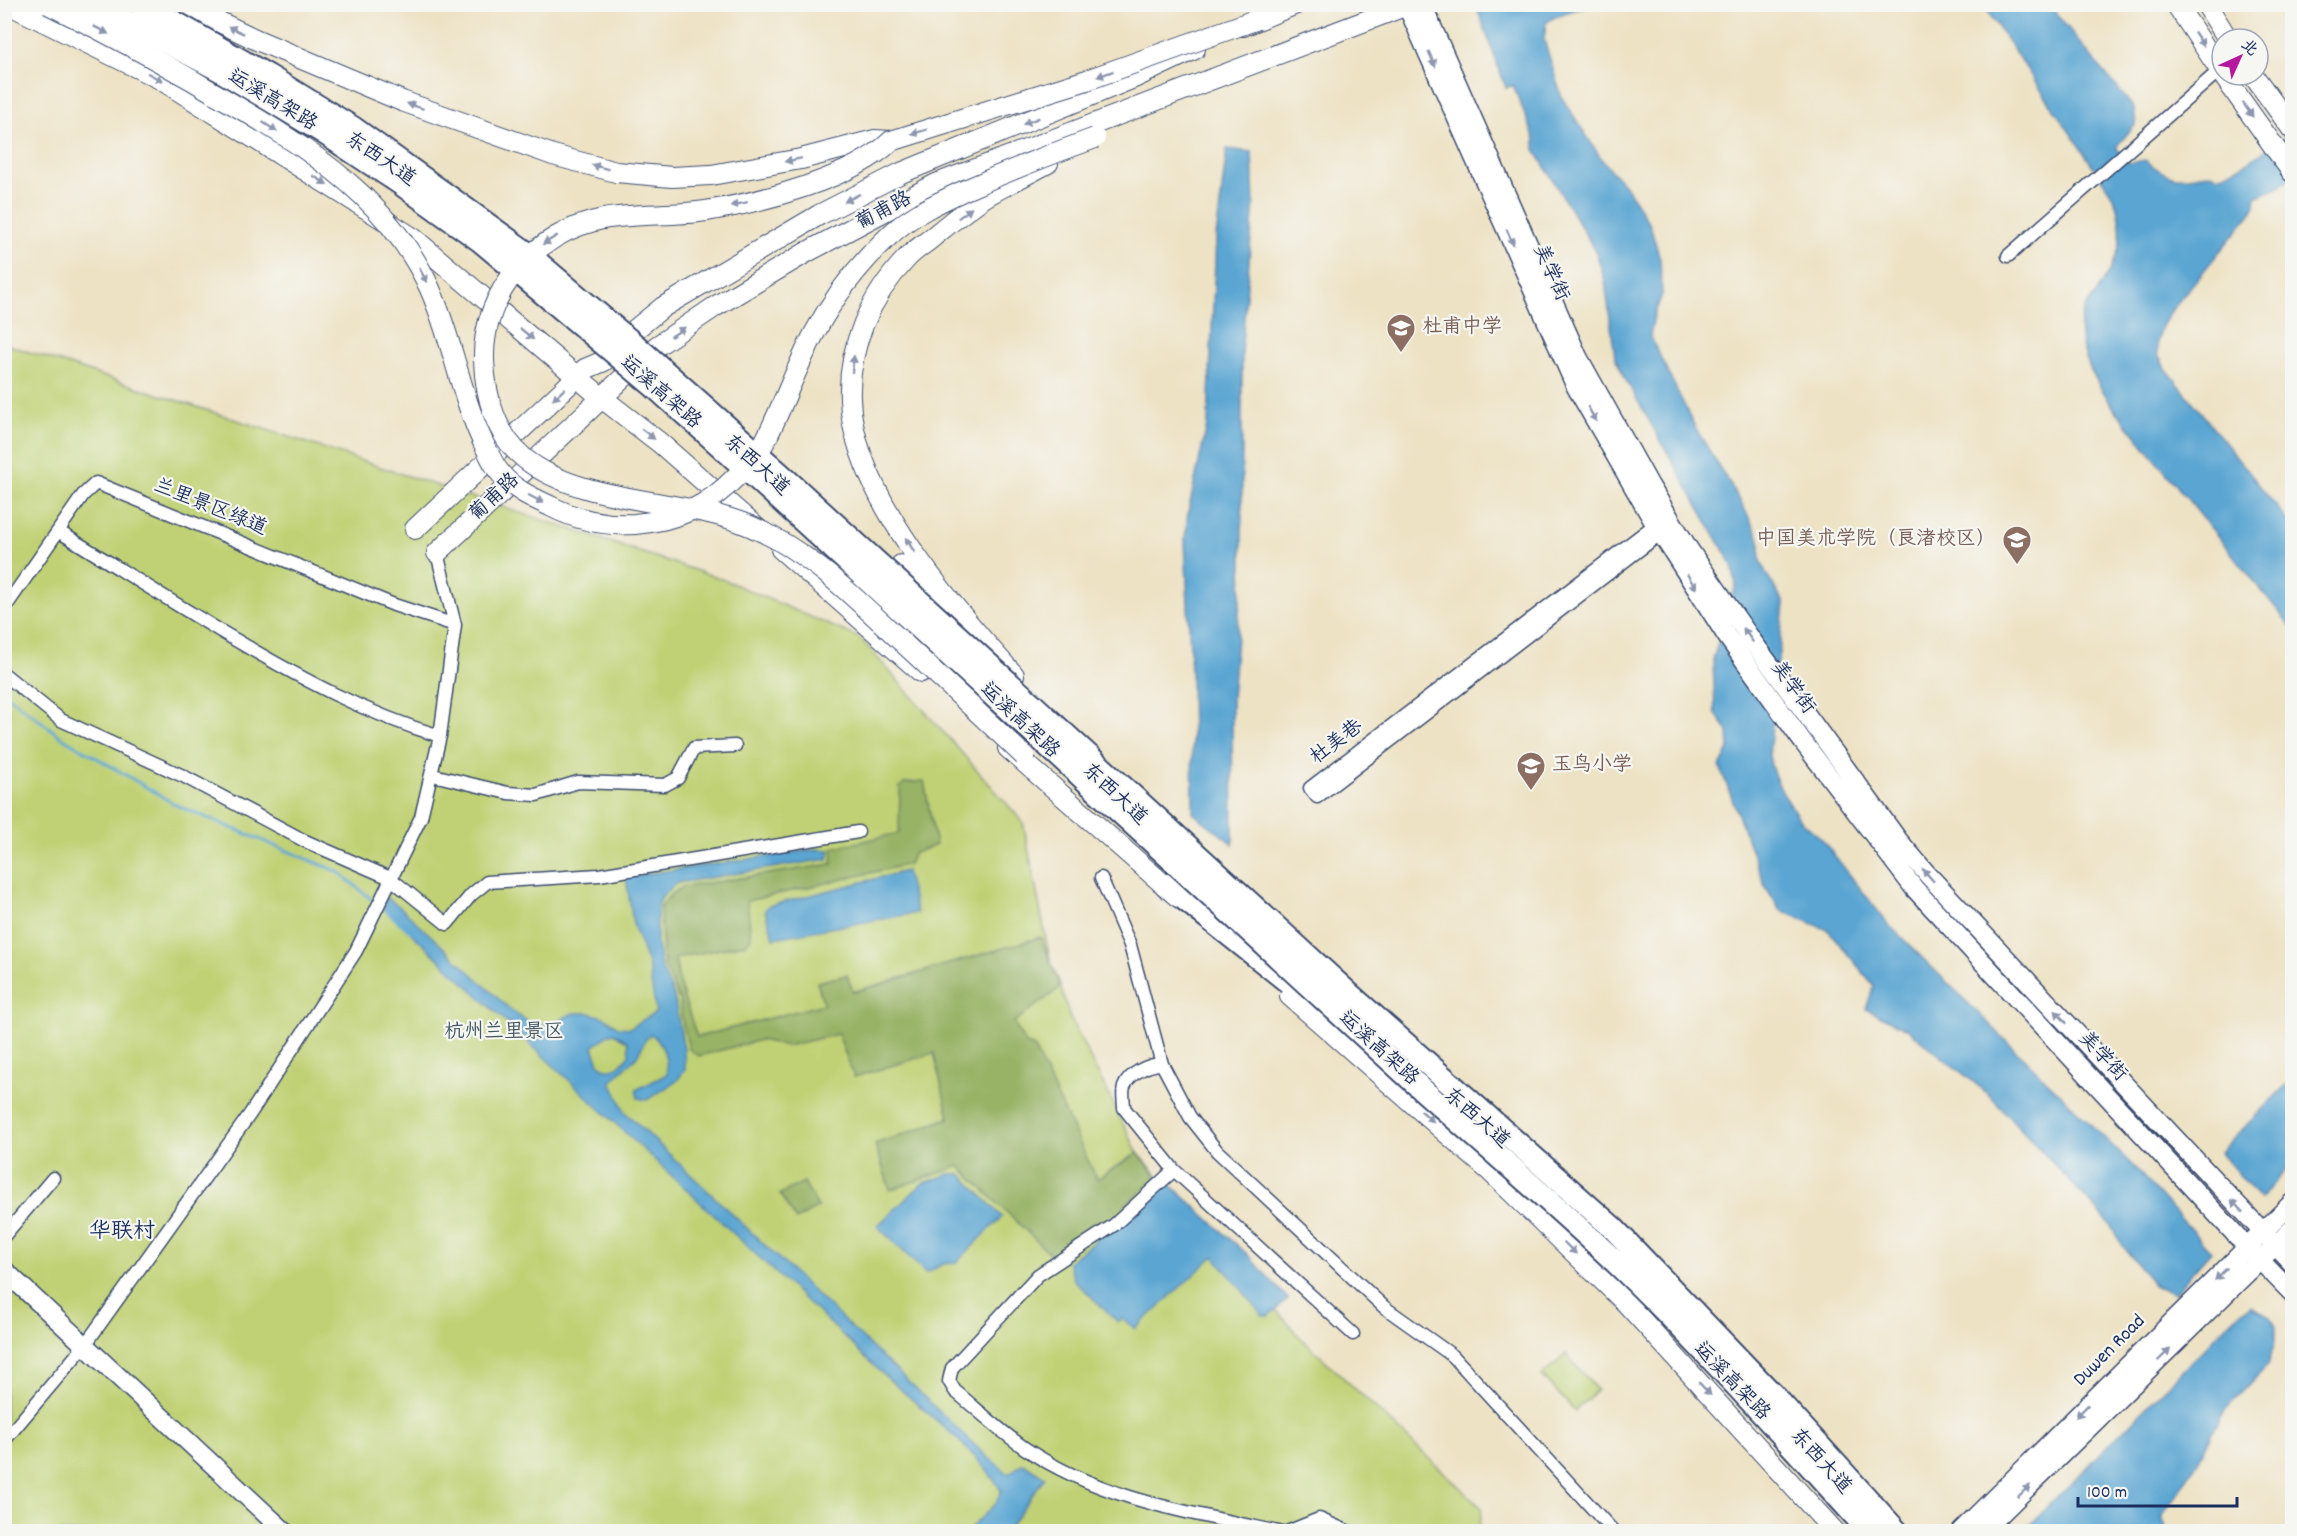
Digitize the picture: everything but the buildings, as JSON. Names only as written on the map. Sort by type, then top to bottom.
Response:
[{"type":"highway","name":"运溪高架路","points":[[93,4],[220,70],[313,126],[400,183],[481,242],[654,386],[1425,1092],[1628,1274],[1749,1399],[1870,1532]]},
{"type":"highway","name":"运溪高架路","points":[[140,4],[238,58],[353,128],[490,226],[564,285],[781,475],[1439,1075],[1614,1228],[1774,1396],[1897,1532]]},
{"type":"highway","points":[[1196,848],[1439,1075]]},
{"type":"highway","points":[[1167,885],[1425,1092]]},
{"type":"main road","points":[[8,4],[160,79],[413,238],[602,398],[660,443],[1491,1172],[1627,1304],[1835,1532]]},
{"type":"main road","points":[[48,4],[158,60],[262,122],[338,173],[399,235],[430,288],[477,429],[501,474],[520,491],[578,519],[601,523],[634,524],[666,520],[686,514],[724,489],[753,460],[764,442],[802,357],[839,292],[893,232],[934,205],[1021,164],[1095,138],[1348,29]]},
{"type":"main road","name":"东西大道","points":[[112,4],[218,58],[362,146],[492,239],[640,362],[1194,869],[1507,1146],[1629,1260],[1745,1380],[1883,1532]]},
{"type":"main road","points":[[182,4],[267,45],[402,101],[553,155],[616,172],[672,177],[711,175],[801,159],[875,140],[891,141],[1088,80],[1258,19]]},
{"type":"main road","name":"葡甫路","points":[[415,529],[585,369],[604,361],[663,307],[787,233],[900,173],[1136,77],[1258,19],[1296,4]]},
{"type":"main road","points":[[2176,4],[2210,55]]},
{"type":"main road","points":[[2206,4],[2220,27]]},
{"type":"main road","name":"葡甫路","points":[[437,553],[657,346],[716,306],[807,252],[936,184],[1413,5]]},
{"type":"main road","points":[[2232,87],[2292,172]]},
{"type":"main road","points":[[2262,87],[2292,129]]},
{"type":"main road","points":[[1026,688],[935,584],[882,501],[865,464],[854,430],[850,399],[851,373],[854,352],[870,307],[883,286],[907,258],[987,196],[1095,138]]},
{"type":"main road","points":[[891,141],[879,153],[858,165],[795,190],[711,210],[599,220],[583,224],[545,243],[522,263],[502,289],[485,338],[486,381],[497,424],[509,442],[525,459],[560,479],[585,488],[661,502],[731,520],[770,536],[810,560],[857,600],[1105,831],[1167,885]]},
{"type":"main road","points":[[901,565],[1026,688],[1196,848]]},
{"type":"street","name":"美学街","points":[[1413,5],[1576,387],[1664,524],[1726,635],[1803,742],[1914,888],[2247,1248],[2292,1293]]},
{"type":"street","points":[[2008,256],[2210,83]]},
{"type":"street","name":"兰里景区绿道","points":[[4,609],[83,495],[96,483],[394,605],[455,625]]},
{"type":"street","name":"美学街","points":[[1664,524],[1899,841],[1928,875],[2292,1263]]},
{"type":"street","name":"杜美巷","points":[[1664,524],[1317,797],[1310,788],[1664,524]]},
{"type":"street","points":[[58,531],[278,665],[360,708],[403,725],[440,736]]},
{"type":"street","points":[[4,1441],[85,1345],[250,1114],[356,951],[421,817],[433,775],[455,625],[437,553]]},
{"type":"street","points":[[4,674],[61,720],[183,776],[305,841],[390,878],[447,924],[471,895],[487,882],[599,875],[858,832]]},
{"type":"street","points":[[433,775],[508,793],[536,795],[578,782],[665,785],[678,778],[694,748],[735,746]]},
{"type":"street","points":[[1101,878],[1130,945],[1162,1064],[1190,1117],[1217,1151],[1384,1307],[1454,1356],[1614,1532]]},
{"type":"street","points":[[1162,1064],[1152,1064],[1135,1074],[1124,1086],[1124,1108],[1174,1170],[1353,1334]]},
{"type":"street","points":[[1174,1170],[1114,1225],[1038,1275],[952,1368],[949,1382],[955,1391],[1026,1449],[1116,1494],[1148,1504],[1279,1532]]},
{"type":"street","points":[[4,1236],[53,1178]]},
{"type":"street","name":"Duwen Road","points":[[1960,1532],[2292,1203]]},
{"type":"street","name":"Duwen Road","points":[[1982,1532],[2292,1229]]},
{"type":"street","points":[[4,1270],[285,1532]]},
{"type":"street","points":[[1287,1532],[1319,1519],[1349,1532]]},
{"type":"green space","name":"杭州兰里景区","points":[[5,344],[722,579],[860,638],[1023,822],[1056,990],[1060,985],[1070,1018],[1138,1153],[1299,1336],[1482,1508],[1479,1532],[5,1532]]},
{"type":"green space","points":[[924,781],[936,845],[914,853],[909,864],[747,901],[751,938],[745,944],[675,958],[680,986],[697,1037],[824,1004],[817,982],[847,975],[853,992],[1041,937],[1060,985],[1056,991],[1014,1022],[1025,1044],[1033,1046],[1097,1179],[1138,1153],[1158,1178],[1126,1204],[1126,1210],[1052,1256],[959,1166],[890,1190],[875,1144],[949,1118],[934,1053],[854,1077],[838,1034],[787,1046],[760,1040],[699,1056],[689,1049],[680,1002],[664,965],[660,908],[671,894],[683,887],[832,864],[833,848],[899,833],[900,787],[904,783]]},
{"type":"green space","points":[[804,1182],[818,1207],[796,1220],[780,1194]]},
{"type":"green space","points":[[1566,1354],[1597,1390],[1575,1411],[1542,1376]]},
{"type":"water","points":[[1476,5],[1589,5],[1560,14],[1546,23],[1544,40],[1562,98],[1602,160],[1628,189],[1650,225],[1660,259],[1662,295],[1654,315],[1650,336],[1696,429],[1741,502],[1760,540],[1760,558],[1766,573],[1784,603],[1769,756],[1782,792],[1800,820],[1821,838],[1888,924],[2136,1169],[2211,1251],[2174,1293],[2156,1287],[2122,1245],[2109,1223],[1987,1093],[1907,1029],[1866,1009],[1874,986],[1828,930],[1780,910],[1764,884],[1720,767],[1729,749],[1728,731],[1715,713],[1713,659],[1736,585],[1732,565],[1624,377],[1615,357],[1605,281],[1596,252],[1535,150],[1535,139],[1513,85],[1506,88]]},
{"type":"water","points":[[1983,5],[2049,5],[2134,108],[2136,124],[2116,147],[2129,163],[2145,160],[2162,172],[2176,177],[2212,173],[2218,177],[2247,163],[2292,131],[2292,178],[2256,197],[2254,210],[2173,308],[2162,326],[2157,342],[2158,355],[2164,366],[2292,526],[2292,628],[2116,411],[2090,369],[2082,346],[2081,321],[2087,306],[2111,269],[2119,247],[2120,225],[2114,197]]},
{"type":"water","points":[[1227,149],[1252,152],[1254,204],[1242,343],[1242,576],[1232,699],[1233,844],[1193,813],[1191,674],[1185,538],[1188,512],[1208,421],[1216,237]]},
{"type":"water","points":[[816,849],[830,850],[828,859],[677,883],[663,895],[657,908],[657,943],[661,967],[674,996],[684,1050],[685,1069],[677,1081],[647,1100],[638,1098],[636,1090],[667,1074],[664,1052],[659,1042],[651,1034],[645,1040],[638,1055],[611,1082],[625,1112],[985,1455],[1009,1474],[1023,1463],[1045,1477],[1007,1531],[968,1531],[996,1503],[1001,1490],[969,1450],[868,1360],[383,907],[385,897],[399,906],[513,1012],[535,1026],[554,1023],[573,1013],[590,1013],[606,1018],[618,1027],[630,1028],[656,1012],[648,964],[633,924],[626,877]],"holes":[[[614,1033],[628,1042],[629,1055],[619,1066],[605,1069],[599,1063],[593,1047],[608,1035]]]},
{"type":"water","points":[[906,871],[917,913],[774,938],[765,911],[768,906]]},
{"type":"water","points":[[2292,1079],[2292,1163],[2260,1199],[2220,1152]]},
{"type":"water","points":[[949,1174],[961,1174],[1002,1217],[957,1262],[943,1264],[926,1273],[877,1226],[922,1184]]},
{"type":"water","points":[[1169,1183],[1247,1254],[1288,1299],[1269,1316],[1263,1316],[1214,1256],[1135,1329],[1123,1319],[1118,1322],[1074,1280],[1068,1262]]},
{"type":"water","points":[[2251,1306],[2270,1316],[2275,1327],[2275,1342],[2268,1365],[2225,1410],[2193,1470],[2162,1516],[2167,1531],[2024,1531],[2241,1311]]},
{"type":"waterway","points":[[4,693],[60,736],[178,806],[339,872],[371,899]]},
{"type":"waterway","points":[[385,910],[411,932]]},
{"type":"place","name":"杜甫中学","points":[[1401,354]]},
{"type":"place","name":"中国美术学院（良渚校区）","points":[[2017,566]]},
{"type":"place","name":"玉鸟小学","points":[[1531,792]]},
{"type":"district","name":"华联村","points":[[122,1232]]}]
